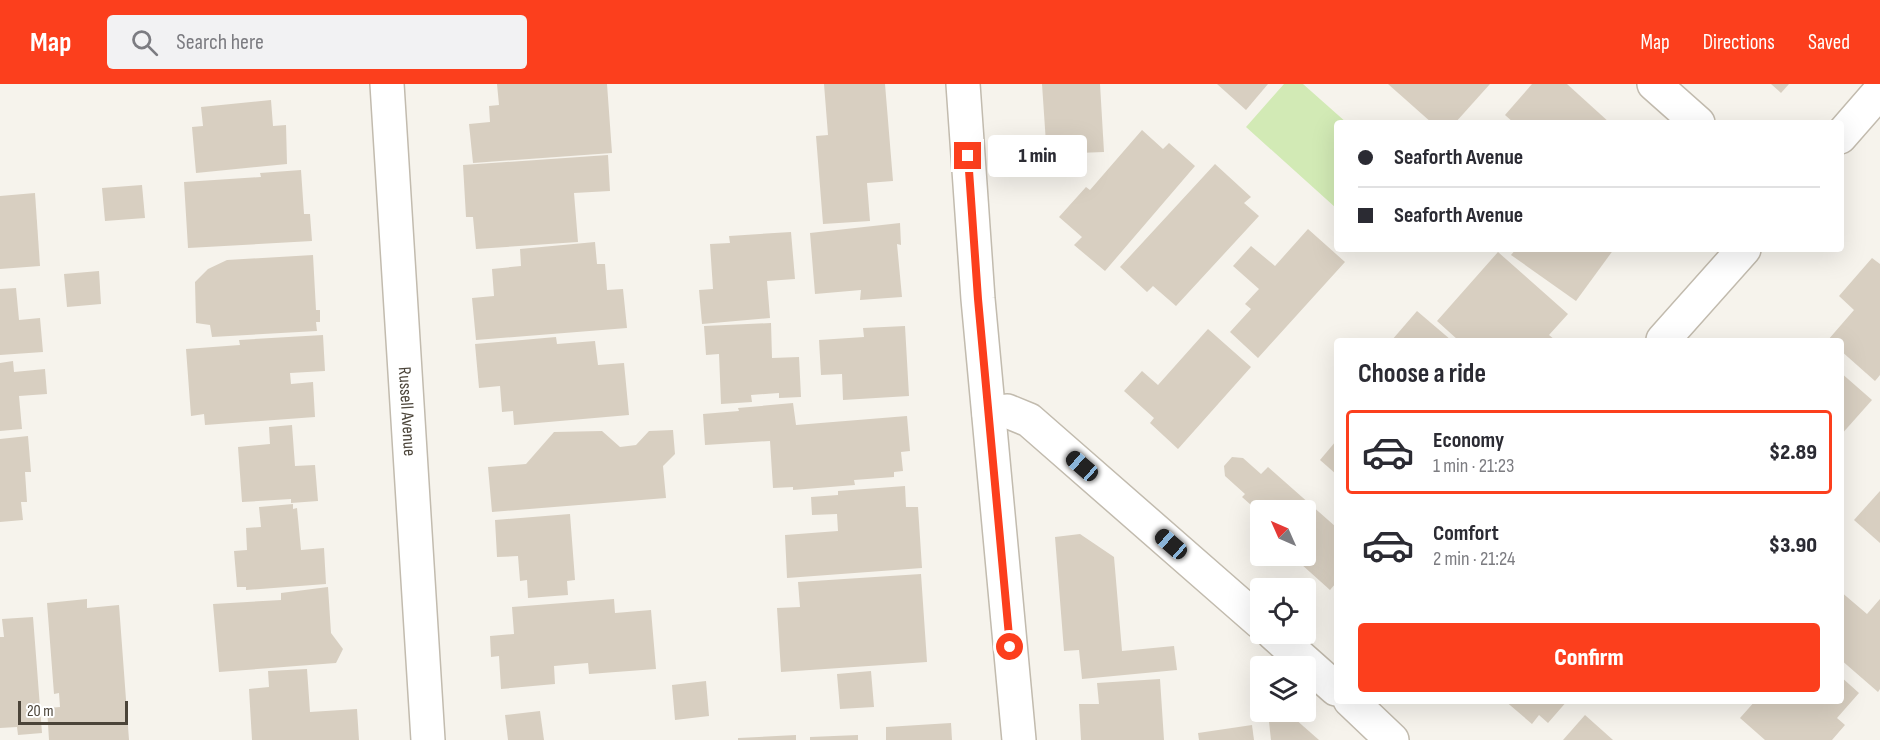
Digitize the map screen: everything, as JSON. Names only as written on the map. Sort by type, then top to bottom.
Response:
[{"type":"street","name":"Russell Avenue","points":[[387,84],[428,740]]},
{"type":"street","points":[[963,84],[978,299],[1019,740]]},
{"type":"street","points":[[1654,84],[1695,120]]},
{"type":"street","points":[[1844,132],[1880,91]]},
{"type":"street","points":[[1664,338],[1741,252]]},
{"type":"street","points":[[989,414],[1007,411],[1029,420],[1250,613]]},
{"type":"street","points":[[1285,644],[1334,687]]},
{"type":"street","points":[[1354,704],[1392,740]]},
{"type":"green space","points":[[1284,84],[1303,84],[1344,120],[1334,120],[1334,206],[1246,127]]},
{"type":"building","points":[[497,84],[607,84],[612,153],[473,163],[469,124],[490,122],[489,106],[499,105]]},
{"type":"building","points":[[824,84],[885,84],[893,181],[867,183],[870,221],[823,224],[816,136],[828,135]]},
{"type":"building","points":[[1042,84],[1100,84],[1104,152],[1078,153],[1079,170],[1048,173]]},
{"type":"building","points":[[1217,84],[1268,84],[1246,110]]},
{"type":"building","points":[[1388,84],[1490,84],[1458,120],[1429,120]]},
{"type":"building","points":[[1532,84],[1567,84],[1607,120],[1511,120],[1505,115]]},
{"type":"building","points":[[1771,84],[1789,84],[1781,93]]},
{"type":"building","points":[[271,100],[273,126],[286,125],[287,164],[196,173],[192,127],[203,126],[201,107]]},
{"type":"building","points":[[1142,130],[1163,149],[1169,143],[1195,166],[1105,271],[1074,245],[1082,237],[1059,217],[1086,187],[1090,190]]},
{"type":"building","points":[[608,155],[610,191],[574,193],[578,242],[476,249],[473,217],[466,217],[463,165]]},
{"type":"building","points":[[1215,164],[1251,197],[1244,203],[1259,216],[1176,306],[1153,286],[1147,292],[1120,267]]},
{"type":"building","points":[[301,170],[304,214],[310,214],[312,241],[188,248],[184,182],[261,177],[260,173]]},
{"type":"building","points":[[142,185],[145,218],[105,221],[102,188]]},
{"type":"building","points":[[35,193],[40,266],[0,269],[0,196]]},
{"type":"building","points":[[900,223],[901,245],[897,244],[902,297],[860,300],[861,290],[815,294],[810,233]]},
{"type":"building","points":[[1308,229],[1345,262],[1258,358],[1230,332],[1251,309],[1245,304],[1259,289],[1233,266],[1251,246],[1275,266]]},
{"type":"building","points":[[791,232],[795,279],[767,281],[770,318],[702,324],[699,290],[713,289],[710,244],[730,243],[729,236]]},
{"type":"building","points":[[595,242],[597,264],[605,264],[607,290],[623,289],[627,328],[476,340],[472,298],[494,296],[492,269],[521,266],[520,249]]},
{"type":"building","points":[[1498,252],[1568,314],[1549,335],[1553,338],[1456,338],[1437,321]]},
{"type":"building","points":[[1514,252],[1612,252],[1576,301],[1511,255]]},
{"type":"building","points":[[313,255],[316,310],[320,310],[320,322],[316,322],[317,331],[212,337],[210,325],[196,323],[195,282],[208,269],[227,260]]},
{"type":"building","points":[[1872,258],[1880,264],[1880,375],[1875,381],[1844,354],[1844,338],[1830,338],[1854,310],[1839,296]]},
{"type":"building","points":[[99,271],[101,304],[67,307],[64,274]]},
{"type":"building","points":[[16,288],[19,320],[40,318],[43,352],[0,355],[0,289]]},
{"type":"building","points":[[1417,311],[1449,338],[1394,338]]},
{"type":"building","points":[[771,323],[772,358],[799,357],[801,397],[779,398],[779,393],[751,395],[752,402],[721,404],[719,354],[706,355],[704,326]]},
{"type":"building","points":[[905,326],[909,396],[843,400],[842,374],[821,375],[819,340],[864,337],[863,328]]},
{"type":"building","points":[[1208,329],[1251,367],[1178,449],[1150,423],[1154,418],[1124,391],[1142,371],[1158,385]]},
{"type":"building","points":[[323,335],[325,371],[290,373],[291,384],[313,382],[315,417],[205,425],[204,414],[191,416],[186,349],[240,345],[239,340]]},
{"type":"building","points":[[556,337],[557,344],[595,341],[598,365],[624,363],[629,415],[514,425],[513,411],[502,412],[500,386],[479,388],[475,344]]},
{"type":"building","points":[[13,361],[14,372],[45,369],[47,394],[19,396],[22,429],[0,431],[0,363]]},
{"type":"building","points":[[1844,376],[1872,400],[1844,432]]},
{"type":"building","points":[[793,403],[796,425],[907,416],[910,451],[901,452],[903,471],[894,472],[894,477],[854,480],[855,485],[793,490],[793,487],[773,488],[770,441],[705,445],[703,414]]},
{"type":"building","points":[[292,425],[295,466],[315,465],[318,501],[291,503],[291,499],[242,502],[238,447],[270,444],[269,427]]},
{"type":"building","points":[[673,430],[675,454],[663,466],[666,498],[492,512],[488,467],[526,464],[554,432],[602,431],[620,447],[636,445],[649,431]]},
{"type":"building","points":[[28,436],[31,472],[25,472],[27,502],[21,502],[23,520],[0,522],[0,439]]},
{"type":"building","points":[[1334,443],[1334,472],[1320,460]]},
{"type":"building","points":[[1232,457],[1243,458],[1261,474],[1268,467],[1305,500],[1250,500],[1250,504],[1242,497],[1245,494],[1225,476],[1224,466]]},
{"type":"building","points":[[905,486],[906,507],[918,507],[922,568],[787,578],[785,535],[838,531],[837,514],[812,515],[811,497],[838,495],[838,491]]},
{"type":"building","points":[[1880,491],[1880,543],[1854,520]]},
{"type":"building","points":[[293,504],[293,509],[297,508],[301,550],[324,548],[326,584],[246,590],[246,587],[237,587],[234,551],[247,550],[246,528],[261,527],[259,507]]},
{"type":"building","points":[[1316,509],[1334,525],[1334,585],[1330,590],[1303,566],[1316,566]]},
{"type":"building","points":[[570,514],[575,580],[567,581],[568,595],[528,598],[527,580],[520,581],[518,556],[497,557],[495,520]]},
{"type":"building","points":[[1080,534],[1114,557],[1122,651],[1174,646],[1177,670],[1082,679],[1079,650],[1064,651],[1055,537]]},
{"type":"building","points":[[921,574],[927,662],[781,672],[777,608],[800,607],[798,582]]},
{"type":"building","points":[[328,587],[331,633],[343,649],[336,663],[219,672],[213,604],[281,600],[281,593]]},
{"type":"building","points":[[1844,594],[1867,614],[1880,599],[1880,689],[1878,692],[1844,662]]},
{"type":"building","points":[[87,599],[87,608],[119,605],[129,740],[49,740],[47,708],[60,707],[59,693],[54,694],[47,603]]},
{"type":"building","points":[[614,599],[615,613],[651,610],[656,669],[589,674],[588,663],[554,666],[555,684],[501,689],[499,656],[491,657],[490,636],[514,634],[512,607]]},
{"type":"building","points":[[33,617],[42,733],[18,735],[17,727],[0,728],[0,637],[4,637],[2,619]]},
{"type":"building","points":[[307,669],[310,712],[357,709],[359,740],[252,740],[249,689],[269,687],[268,671]]},
{"type":"building","points":[[871,671],[874,707],[840,709],[837,674]]},
{"type":"building","points":[[1160,679],[1164,740],[1081,740],[1079,704],[1099,704],[1097,683]]},
{"type":"building","points":[[1844,680],[1859,693],[1837,718],[1845,725],[1832,740],[1765,740],[1740,718],[1752,704],[1844,704]]},
{"type":"building","points":[[706,681],[709,716],[675,720],[672,685]]},
{"type":"building","points":[[1509,704],[1565,704],[1548,723],[1539,715],[1532,724]]},
{"type":"building","points":[[540,711],[544,740],[508,740],[505,715]]},
{"type":"building","points":[[1585,715],[1613,740],[1563,740]]},
{"type":"building","points":[[1269,722],[1299,722],[1319,740],[1271,740]]},
{"type":"building","points":[[951,723],[952,740],[886,740],[886,727]]},
{"type":"building","points":[[1252,725],[1254,740],[1199,740],[1198,733]]},
{"type":"building","points":[[796,735],[796,740],[738,740],[738,738]]},
{"type":"building","points":[[858,735],[858,740],[810,740],[810,737]]},
{"type":"route","points":[[968,156],[978,299],[1010,647]]}]
